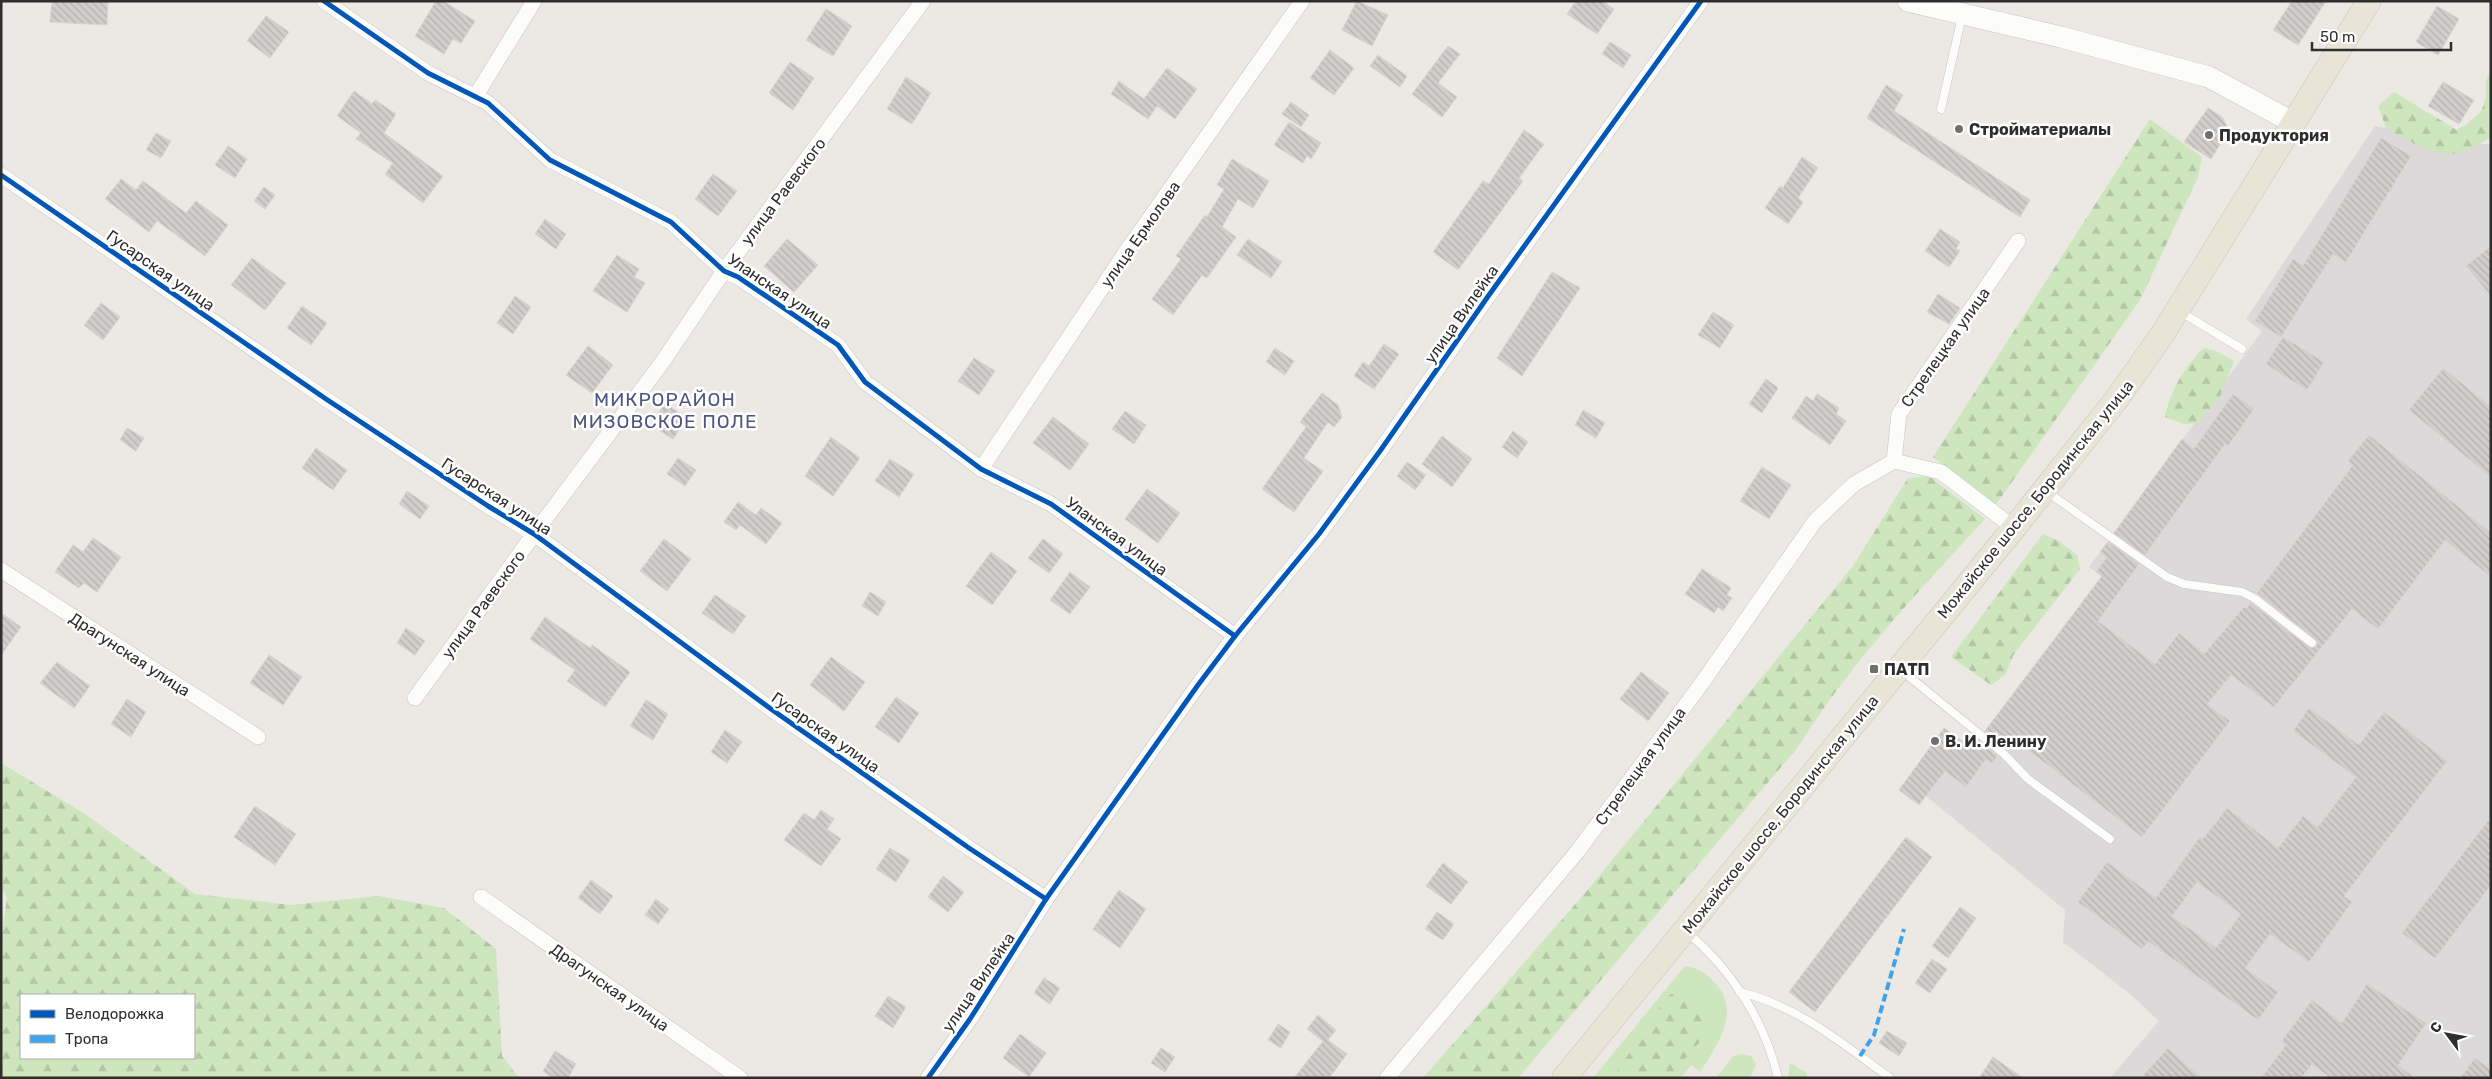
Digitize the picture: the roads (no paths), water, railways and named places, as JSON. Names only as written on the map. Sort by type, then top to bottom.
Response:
[{"type":"main road","name":"Можайское шоссе, Бородинская улица","points":[[1564,1078],[2014,528],[2130,381],[2178,310],[2369,1]]},
{"type":"street","name":"Уланская улица","points":[[324,1],[428,73],[488,103],[550,160],[671,222],[724,271],[738,278],[838,345],[865,382],[981,469],[1051,504],[1235,636]]},
{"type":"street","points":[[475,97],[534,1]]},
{"type":"street","name":"улица Раевского","points":[[415,698],[661,364],[724,271],[923,1]]},
{"type":"street","name":"улица Ермолова","points":[[981,469],[1130,246],[1302,1]]},
{"type":"street","name":"улица Вилейка","points":[[928,1078],[970,1019],[1046,899],[1235,636],[1319,534],[1380,451],[1489,295],[1700,1]]},
{"type":"street","points":[[1908,1],[2061,37],[2208,77],[2294,124]]},
{"type":"street","name":"Гусарская улица","points":[[1,174],[326,400],[534,534],[771,709],[969,848],[1046,899]]},
{"type":"street","name":"Стрелецкая улица","points":[[1387,1078],[1577,852],[1702,683],[1815,521],[1854,484],[1894,461],[1898,414],[2018,242]]},
{"type":"street","points":[[1894,461],[1941,472],[2014,528]]},
{"type":"street","name":"Драгунская улица","points":[[1,570],[258,737]]},
{"type":"street","name":"Драгунская улица","points":[[481,897],[740,1078]]},
{"type":"lane","points":[[1941,109],[1963,14]]},
{"type":"lane","points":[[2178,310],[2242,349]]},
{"type":"lane","points":[[2044,490],[2167,577],[2184,584],[2242,592],[2254,598],[2312,643]]},
{"type":"lane","points":[[1899,669],[2004,754],[2028,779],[2110,840]]},
{"type":"lane","points":[[1685,930],[1719,962],[1740,992],[1763,1031],[1774,1056],[1778,1078]]},
{"type":"lane","points":[[1740,992],[1784,1006],[1818,1027],[1890,1078]]},
{"type":"place","name":"Стройматериалы","points":[[1959,129]]},
{"type":"place","name":"Продуктория","points":[[2209,135]]},
{"type":"place","name":"ПАТП","points":[[1874,669]]},
{"type":"place","name":"В. И. Ленину","points":[[1935,741]]},
{"type":"district","name":"МИКРОРАЙОН МИЗОВСКОЕ ПОЛЕ","points":[[665,410]]}]
